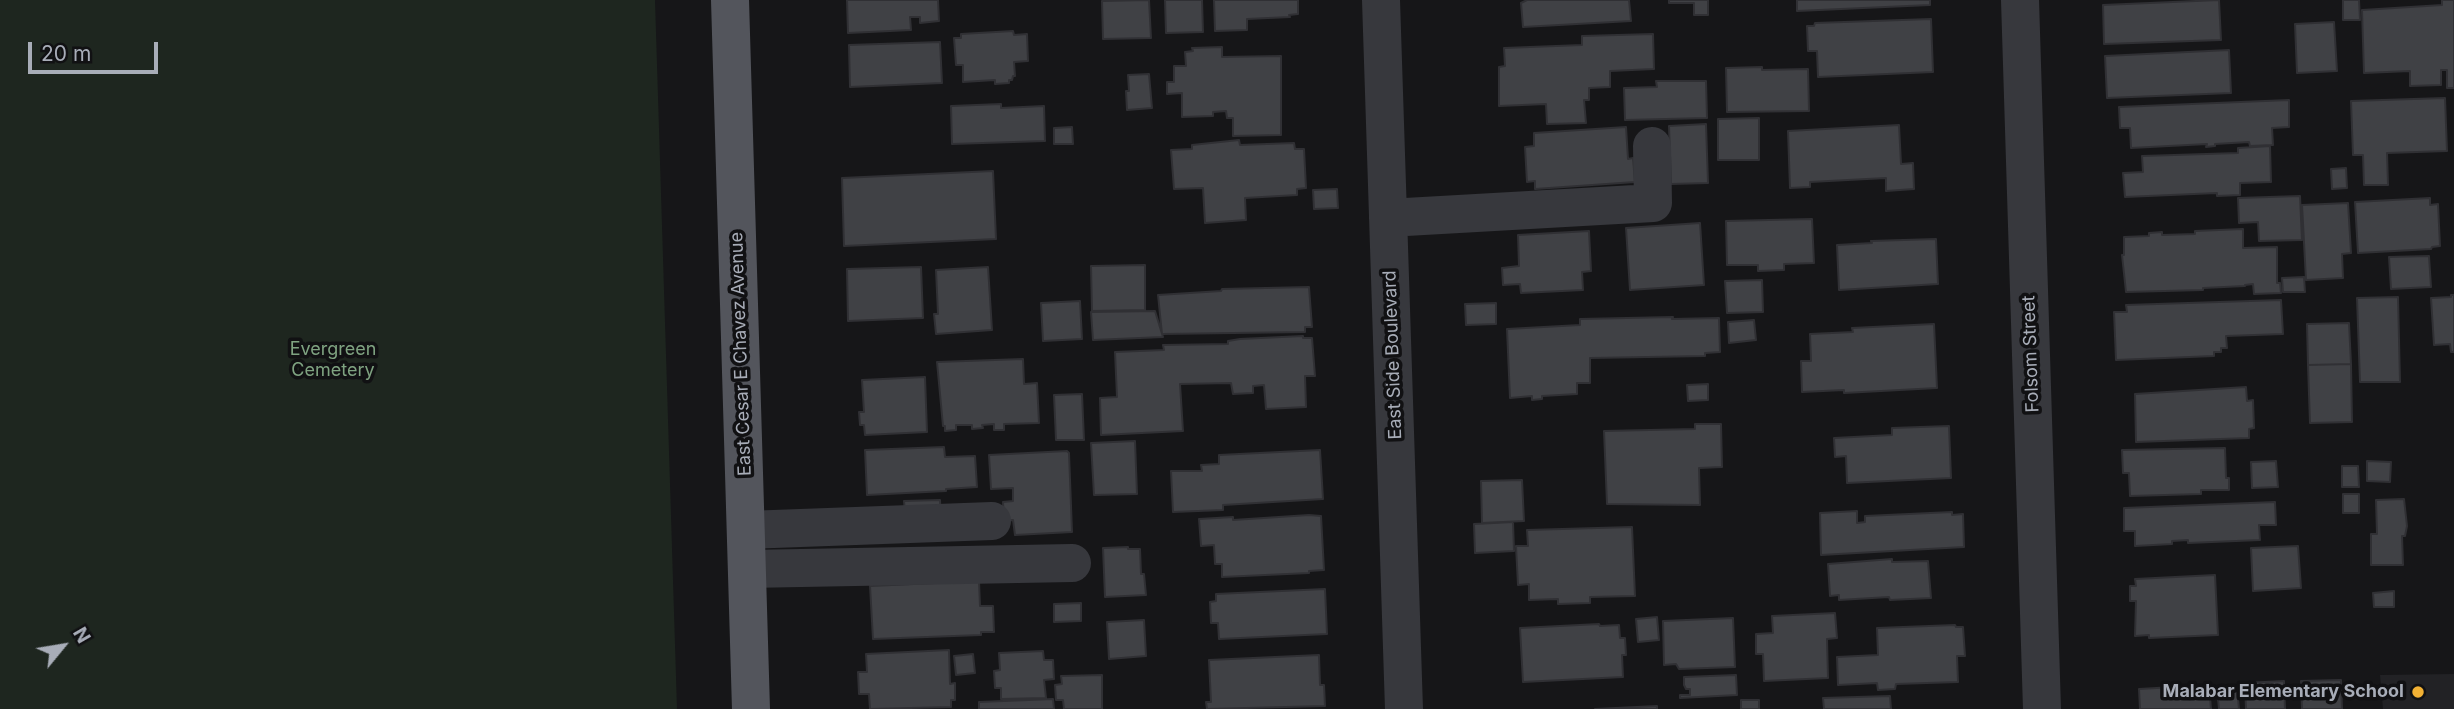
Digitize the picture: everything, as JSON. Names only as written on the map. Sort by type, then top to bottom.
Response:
[{"type":"main road","name":"East Cesar E Chavez Avenue","points":[[730,0],[751,709]]},
{"type":"street","name":"East Side Boulevard","points":[[1381,0],[1404,709]]},
{"type":"street","name":"Folsom Street","points":[[2020,0],[2042,709]]},
{"type":"street","points":[[1388,218],[1653,203],[1652,146]]},
{"type":"street","points":[[746,530],[992,521]]},
{"type":"street","points":[[747,569],[1072,563]]},
{"type":"shaded area","name":"Malabar Elementary School","points":[[2454,674],[2454,709],[2383,709],[2380,675]]},
{"type":"green space","name":"Evergreen Cemetery","points":[[0,0],[655,0],[677,709],[0,709]]},
{"type":"building","points":[[847,0],[938,0],[939,21],[920,23],[920,17],[910,17],[911,30],[848,33]]},
{"type":"building","points":[[1149,0],[1151,38],[1103,39],[1102,1]]},
{"type":"building","points":[[1165,0],[1202,0],[1203,32],[1166,33]]},
{"type":"building","points":[[1214,0],[1298,0],[1298,14],[1289,15],[1290,17],[1247,19],[1247,30],[1215,31]]},
{"type":"building","points":[[1527,0],[1629,0],[1631,21],[1523,27],[1521,3]]},
{"type":"building","points":[[1669,0],[1708,0],[1708,15],[1694,15],[1694,3],[1669,3]]},
{"type":"building","points":[[1797,0],[1930,0],[1930,5],[1797,11]]},
{"type":"building","points":[[2219,0],[2221,40],[2104,44],[2103,5]]},
{"type":"building","points":[[2343,0],[2359,0],[2360,20],[2343,20]]},
{"type":"building","points":[[2442,0],[2454,0],[2454,88],[2447,88],[2447,70],[2441,70],[2441,85],[2410,86],[2410,71],[2364,73],[2362,10],[2442,5]]},
{"type":"building","points":[[1931,19],[1933,72],[1818,77],[1817,51],[1808,51],[1807,26],[1814,26],[1815,23]]},
{"type":"building","points":[[2334,22],[2337,71],[2297,73],[2295,24]]},
{"type":"building","points":[[1013,31],[1014,35],[1027,34],[1028,61],[1014,62],[1015,76],[1012,80],[1009,80],[1009,83],[995,84],[995,80],[963,82],[963,65],[956,65],[954,38],[961,38],[961,34]]},
{"type":"building","points":[[1653,34],[1654,69],[1610,71],[1610,87],[1589,88],[1589,100],[1584,100],[1586,123],[1547,124],[1546,104],[1499,106],[1499,67],[1505,66],[1504,48],[1582,45],[1582,36]]},
{"type":"building","points":[[940,42],[942,83],[850,87],[849,45]]},
{"type":"building","points":[[1222,47],[1222,57],[1281,56],[1281,135],[1233,136],[1233,118],[1227,118],[1226,111],[1213,112],[1213,116],[1182,117],[1182,93],[1167,94],[1167,82],[1174,82],[1174,66],[1186,66],[1185,52],[1193,51],[1192,48]]},
{"type":"building","points":[[2229,50],[2231,93],[2107,98],[2105,56]]},
{"type":"building","points":[[1762,67],[1762,70],[1808,69],[1809,111],[1727,112],[1726,68]]},
{"type":"building","points":[[1149,74],[1152,108],[1127,110],[1128,75]]},
{"type":"building","points":[[1656,81],[1706,81],[1707,118],[1625,120],[1624,88],[1657,87]]},
{"type":"building","points":[[2445,98],[2447,151],[2387,153],[2388,185],[2364,185],[2363,155],[2353,155],[2351,101]]},
{"type":"building","points":[[2289,100],[2289,127],[2272,128],[2273,145],[2250,146],[2249,142],[2206,147],[2207,144],[2131,148],[2130,128],[2120,128],[2119,107]]},
{"type":"building","points":[[1001,104],[1001,108],[1044,106],[1045,141],[952,144],[951,106]]},
{"type":"building","points":[[1759,118],[1759,160],[1718,160],[1718,119]]},
{"type":"building","points":[[1706,124],[1708,183],[1671,184],[1669,126]]},
{"type":"building","points":[[1899,125],[1901,164],[1913,163],[1914,189],[1886,191],[1886,178],[1810,182],[1810,187],[1790,188],[1788,131]]},
{"type":"building","points":[[1072,127],[1073,144],[1054,144],[1054,128]]},
{"type":"building","points":[[1626,127],[1628,159],[1633,158],[1635,182],[1535,189],[1535,181],[1527,182],[1525,147],[1534,146],[1534,133]]},
{"type":"building","points":[[1239,140],[1240,145],[1294,143],[1295,149],[1304,149],[1306,188],[1297,189],[1297,195],[1245,198],[1246,220],[1205,223],[1203,188],[1174,189],[1171,150]]},
{"type":"building","points":[[2270,146],[2271,182],[2240,183],[2240,195],[2217,196],[2217,193],[2125,197],[2123,173],[2143,172],[2142,156],[2238,153],[2238,148]]},
{"type":"building","points":[[2346,168],[2347,188],[2332,189],[2331,169]]},
{"type":"building","points":[[993,171],[996,239],[844,246],[842,178]]},
{"type":"building","points":[[1337,189],[1338,208],[1314,209],[1313,190]]},
{"type":"building","points":[[2300,196],[2302,240],[2259,241],[2258,222],[2239,223],[2238,198]]},
{"type":"building","points":[[2430,198],[2430,205],[2438,204],[2440,246],[2431,249],[2358,253],[2355,202]]},
{"type":"building","points":[[2348,203],[2351,253],[2342,254],[2343,278],[2306,280],[2302,205]]},
{"type":"building","points":[[1812,219],[1814,263],[1784,264],[1784,270],[1758,271],[1758,265],[1727,265],[1726,221]]},
{"type":"building","points":[[1700,223],[1704,285],[1630,290],[1626,228]]},
{"type":"building","points":[[2243,229],[2243,248],[2277,247],[2277,283],[2280,283],[2281,293],[2254,294],[2253,284],[2203,290],[2126,292],[2122,255],[2124,237],[2149,236],[2149,233],[2162,232],[2162,235],[2195,234],[2195,231]]},
{"type":"building","points":[[1589,231],[1591,271],[1582,272],[1583,290],[1521,293],[1520,284],[1503,285],[1502,268],[1519,266],[1518,235]]},
{"type":"building","points":[[1936,239],[1938,284],[1839,290],[1837,245]]},
{"type":"building","points":[[2429,256],[2431,287],[2391,289],[2389,257]]},
{"type":"building","points":[[1145,265],[1145,310],[1092,311],[1091,266]]},
{"type":"building","points":[[921,267],[923,318],[848,321],[847,269]]},
{"type":"building","points":[[988,267],[992,330],[936,334],[936,270]]},
{"type":"building","points":[[2304,277],[2305,292],[2283,292],[2282,278]]},
{"type":"building","points":[[1762,280],[1763,312],[1727,313],[1725,281]]},
{"type":"building","points":[[1309,287],[1312,327],[1305,327],[1305,332],[1162,334],[1158,295],[1222,289]]},
{"type":"building","points":[[2454,295],[2454,352],[2451,352],[2450,344],[2434,345],[2431,298]]},
{"type":"building","points":[[2398,297],[2400,382],[2360,382],[2357,298]]},
{"type":"building","points":[[2281,300],[2283,334],[2226,336],[2227,348],[2214,352],[2214,356],[2116,360],[2114,312],[2127,312],[2126,305]]},
{"type":"building","points":[[1080,301],[1082,339],[1043,341],[1041,303]]},
{"type":"building","points":[[1496,303],[1496,324],[1466,325],[1465,304]]},
{"type":"building","points":[[1155,311],[1163,337],[1093,340],[1091,312]]},
{"type":"building","points":[[1673,317],[1672,319],[1719,318],[1720,352],[1705,353],[1705,356],[1590,358],[1590,383],[1577,383],[1577,394],[1542,396],[1542,399],[1532,400],[1532,396],[1510,398],[1507,329],[1580,325],[1580,319]]},
{"type":"building","points":[[1754,320],[1756,340],[1729,343],[1728,322]]},
{"type":"building","points":[[2349,323],[2351,364],[2308,365],[2307,324]]},
{"type":"building","points":[[1934,324],[1937,388],[1844,393],[1844,390],[1802,392],[1801,361],[1811,361],[1810,334],[1853,332],[1852,328]]},
{"type":"building","points":[[1303,336],[1312,338],[1315,376],[1305,376],[1306,407],[1266,409],[1264,385],[1253,386],[1253,393],[1233,394],[1231,383],[1180,384],[1183,431],[1101,435],[1100,398],[1117,397],[1115,352],[1164,350],[1163,345],[1228,344],[1228,341],[1240,339]]},
{"type":"building","points":[[1023,359],[1024,384],[1037,383],[1039,423],[1004,424],[1004,430],[994,430],[994,424],[972,429],[972,425],[956,425],[956,430],[945,431],[937,362]]},
{"type":"building","points":[[2351,364],[2352,422],[2310,423],[2308,365]]},
{"type":"building","points":[[925,377],[927,432],[865,435],[864,425],[860,425],[859,412],[864,412],[862,380]]},
{"type":"building","points":[[1708,384],[1708,400],[1688,401],[1687,385]]},
{"type":"building","points":[[2246,387],[2247,401],[2253,400],[2254,428],[2249,429],[2249,438],[2136,442],[2135,394]]},
{"type":"building","points":[[1082,394],[1084,440],[1056,440],[1054,395]]},
{"type":"building","points":[[1695,424],[1721,424],[1722,467],[1699,468],[1700,505],[1607,504],[1604,431],[1695,429]]},
{"type":"building","points":[[1949,426],[1951,478],[1847,483],[1846,456],[1835,457],[1834,438],[1892,435],[1892,428]]},
{"type":"building","points":[[1135,441],[1137,494],[1094,495],[1091,443]]},
{"type":"building","points":[[944,447],[945,457],[975,456],[977,487],[867,495],[865,450]]},
{"type":"building","points":[[2225,448],[2229,490],[2201,490],[2201,494],[2130,496],[2129,473],[2123,473],[2122,450]]},
{"type":"building","points":[[1320,450],[1323,499],[1223,505],[1223,510],[1173,512],[1171,471],[1202,471],[1201,465],[1219,464],[1219,455]]},
{"type":"building","points":[[1067,451],[1072,532],[1015,535],[1013,520],[1004,521],[1003,502],[1013,501],[1013,488],[991,489],[989,455]]},
{"type":"building","points":[[2276,461],[2278,487],[2252,488],[2251,462]]},
{"type":"building","points":[[2367,461],[2391,462],[2390,482],[2367,481]]},
{"type":"building","points":[[2342,466],[2358,466],[2359,487],[2342,487]]},
{"type":"building","points":[[1522,480],[1524,521],[1482,523],[1481,481]]},
{"type":"building","points":[[2343,494],[2359,494],[2359,513],[2343,513]]},
{"type":"building","points":[[2404,499],[2407,526],[2405,536],[2402,536],[2403,565],[2371,565],[2371,534],[2377,534],[2376,500]]},
{"type":"building","points":[[940,500],[941,522],[906,523],[904,501]]},
{"type":"building","points":[[2275,502],[2276,525],[2259,525],[2260,540],[2188,543],[2188,540],[2172,541],[2172,544],[2135,546],[2135,531],[2124,531],[2124,508]]},
{"type":"building","points":[[1857,511],[1857,523],[1865,522],[1865,516],[1952,512],[1952,515],[1963,514],[1964,547],[1821,555],[1820,513]]},
{"type":"building","points":[[1321,516],[1324,570],[1222,577],[1222,564],[1215,564],[1214,545],[1201,546],[1199,519],[1233,517],[1233,520]]},
{"type":"building","points":[[1513,522],[1514,551],[1475,553],[1474,524]]},
{"type":"building","points":[[1632,527],[1635,596],[1590,597],[1590,603],[1558,604],[1558,599],[1529,600],[1529,584],[1518,585],[1516,546],[1528,546],[1527,530]]},
{"type":"building","points":[[2298,546],[2301,588],[2253,591],[2251,548]]},
{"type":"building","points":[[1103,548],[1140,549],[1141,574],[1144,574],[1146,595],[1105,597]]},
{"type":"building","points":[[1892,559],[1892,562],[1928,561],[1931,598],[1839,600],[1839,595],[1830,596],[1828,564]]},
{"type":"building","points":[[2215,575],[2218,635],[2149,638],[2149,635],[2135,636],[2136,601],[2130,601],[2130,586],[2136,586],[2135,579]]},
{"type":"building","points":[[979,581],[980,606],[993,606],[994,632],[981,632],[981,635],[873,639],[870,586]]},
{"type":"building","points":[[1325,589],[1327,634],[1219,639],[1218,623],[1211,623],[1210,602],[1216,601],[1216,594]]},
{"type":"building","points":[[2394,591],[2394,607],[2374,607],[2373,593]]},
{"type":"building","points":[[1081,603],[1081,621],[1054,622],[1054,604]]},
{"type":"building","points":[[1835,613],[1837,638],[1827,639],[1828,678],[1764,681],[1763,654],[1756,654],[1756,634],[1773,633],[1772,616]]},
{"type":"building","points":[[1657,617],[1659,640],[1638,642],[1636,619]]},
{"type":"building","points":[[1733,618],[1735,667],[1679,669],[1676,664],[1664,665],[1663,621]]},
{"type":"building","points":[[1144,620],[1146,656],[1109,659],[1107,622]]},
{"type":"building","points":[[1619,625],[1620,638],[1625,638],[1626,655],[1622,655],[1623,677],[1523,682],[1520,628]]},
{"type":"building","points":[[1963,627],[1965,656],[1957,656],[1958,682],[1896,684],[1895,689],[1878,690],[1877,683],[1838,685],[1837,657],[1878,655],[1877,628]]},
{"type":"building","points":[[949,650],[950,684],[955,683],[955,700],[951,700],[951,707],[870,709],[869,694],[859,694],[858,672],[867,672],[866,654]]},
{"type":"building","points":[[1043,651],[1044,660],[1053,660],[1054,679],[1044,680],[1046,698],[1001,699],[1001,688],[995,688],[994,671],[1000,670],[999,653]]},
{"type":"building","points":[[973,654],[975,673],[956,675],[954,656]]},
{"type":"building","points":[[1319,655],[1320,685],[1324,685],[1325,706],[1207,709],[1206,702],[1211,702],[1209,660]]},
{"type":"building","points":[[1102,675],[1102,709],[1064,709],[1063,700],[1056,700],[1055,685],[1062,684],[1061,676]]},
{"type":"building","points":[[1736,675],[1737,695],[1680,698],[1680,695],[1690,695],[1690,689],[1686,689],[1684,685],[1684,677]]},
{"type":"building","points":[[2341,680],[2342,709],[2302,709],[2301,681]]},
{"type":"building","points":[[2284,681],[2285,709],[2246,709],[2245,683]]},
{"type":"building","points":[[2209,685],[2211,709],[2140,709],[2139,689]]},
{"type":"building","points":[[2237,687],[2239,709],[2219,709],[2217,688]]},
{"type":"building","points":[[1890,696],[1891,709],[1824,709],[1823,698]]},
{"type":"building","points":[[1053,699],[1054,709],[979,709],[979,702]]},
{"type":"building","points":[[1741,700],[1759,700],[1759,709],[1741,709]]},
{"type":"building","points":[[1657,706],[1657,709],[1595,709]]},
{"type":"place","name":"Malabar Elementary School","points":[[2418,692]]}]
